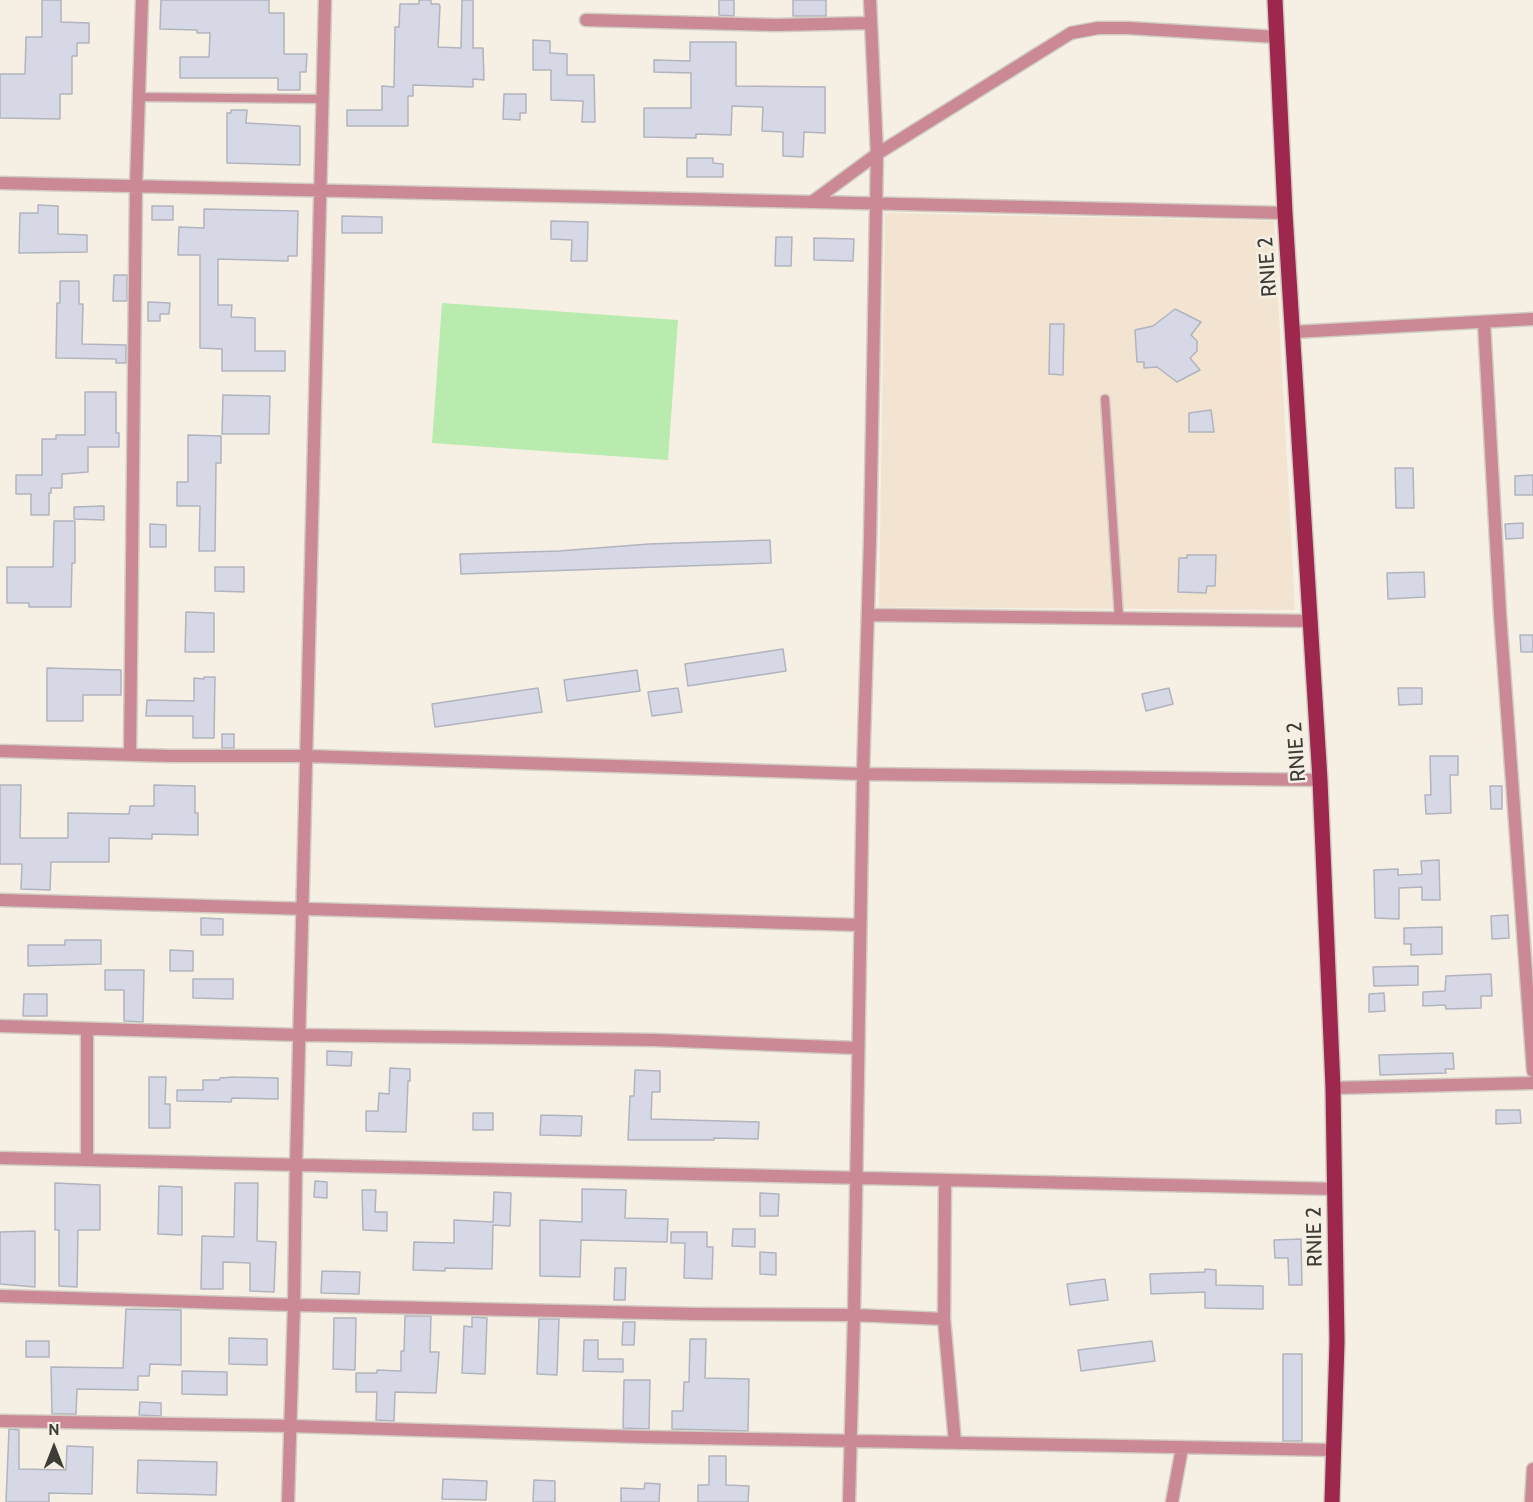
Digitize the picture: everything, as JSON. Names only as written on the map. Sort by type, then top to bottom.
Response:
[{"type":"main road","name":"RNIE 2","points":[[1275,0],[1320,780],[1333,1088],[1337,1342],[1332,1502]]},
{"type":"street","points":[[130,754],[136,186],[142,0]]},
{"type":"street","points":[[288,1502],[325,0]]},
{"type":"street","points":[[849,1502],[877,154],[870,0]]},
{"type":"street","points":[[586,20],[776,25],[871,23]]},
{"type":"street","points":[[812,202],[877,154],[1071,33],[1098,28],[1128,28],[1278,37]]},
{"type":"street","points":[[0,183],[1286,213]]},
{"type":"street","points":[[1293,332],[1533,319]]},
{"type":"street","points":[[1484,322],[1500,614],[1533,1071]]},
{"type":"street","points":[[868,615],[1310,621]]},
{"type":"street","points":[[0,751],[306,756],[863,774],[1320,780]]},
{"type":"street","points":[[0,900],[860,925]]},
{"type":"street","points":[[0,1026],[857,1047]]},
{"type":"street","points":[[87,1029],[87,1160]]},
{"type":"street","points":[[1333,1088],[1533,1083]]},
{"type":"street","points":[[0,1158],[1336,1189]]},
{"type":"street","points":[[945,1180],[944,1319],[955,1443]]},
{"type":"street","points":[[0,1296],[294,1305],[695,1314],[854,1315],[944,1319]]},
{"type":"street","points":[[0,1421],[1334,1450]]},
{"type":"street","points":[[1172,1502],[1182,1448]]},
{"type":"street","points":[[1531,1502],[1533,1468]]},
{"type":"lane","points":[[139,97],[323,99]]},
{"type":"lane","points":[[1105,399],[1119,618]]},
{"type":"shaded area","points":[[885,213],[1274,221],[1295,610],[879,607]]},
{"type":"green space","points":[[442,303],[678,320],[668,460],[432,443]]},
{"type":"building","points":[[42,0],[61,0],[61,22],[89,23],[89,43],[77,43],[77,56],[72,56],[72,94],[60,94],[60,119],[0,118],[0,74],[25,74],[26,37],[42,37]]},
{"type":"building","points":[[161,0],[269,0],[269,13],[284,13],[284,54],[307,54],[306,72],[300,72],[300,90],[278,90],[278,78],[180,78],[180,57],[209,57],[210,33],[197,33],[197,30],[160,29]]},
{"type":"building","points":[[419,0],[431,0],[431,4],[440,6],[438,47],[461,48],[462,0],[473,0],[473,48],[483,48],[484,80],[473,79],[473,87],[413,85],[413,96],[408,96],[408,126],[347,126],[347,110],[382,110],[382,86],[394,87],[395,27],[399,27],[400,4],[419,4]]},
{"type":"building","points":[[719,0],[734,0],[734,16],[719,15]]},
{"type":"building","points":[[793,0],[826,0],[826,16],[793,16]]},
{"type":"building","points":[[533,40],[550,41],[550,53],[567,54],[567,75],[594,75],[595,122],[582,122],[583,101],[551,100],[551,70],[533,70]]},
{"type":"building","points":[[690,42],[736,42],[736,86],[825,87],[825,133],[804,132],[803,157],[783,156],[783,132],[762,131],[763,107],[732,106],[731,135],[696,134],[696,138],[644,137],[644,108],[691,108],[691,73],[654,72],[654,60],[690,61]]},
{"type":"building","points":[[504,94],[526,94],[526,113],[520,113],[520,120],[503,119]]},
{"type":"building","points":[[231,110],[247,110],[246,123],[300,126],[300,165],[227,163],[227,113],[231,113]]},
{"type":"building","points":[[687,158],[713,158],[713,163],[723,164],[723,177],[687,177]]},
{"type":"building","points":[[38,205],[58,206],[58,234],[87,235],[87,252],[19,253],[20,213],[38,213]]},
{"type":"building","points":[[152,206],[173,206],[173,220],[152,220]]},
{"type":"building","points":[[204,209],[298,211],[297,256],[288,256],[288,261],[218,259],[218,305],[232,305],[231,317],[255,318],[255,351],[285,351],[285,371],[222,371],[222,349],[200,348],[200,255],[178,255],[179,227],[204,228]]},
{"type":"building","points":[[342,216],[382,217],[382,233],[342,233]]},
{"type":"building","points":[[551,221],[588,222],[587,261],[571,261],[572,240],[551,239]]},
{"type":"building","points":[[776,237],[792,237],[791,266],[775,266]]},
{"type":"building","points":[[814,238],[854,239],[853,261],[814,260]]},
{"type":"building","points":[[114,275],[127,275],[127,301],[113,301]]},
{"type":"building","points":[[60,281],[79,281],[79,304],[83,304],[82,344],[126,345],[126,363],[116,363],[116,359],[56,358],[57,303],[60,303]]},
{"type":"building","points":[[148,302],[170,303],[169,314],[160,314],[160,321],[148,321]]},
{"type":"building","points":[[1175,309],[1201,322],[1191,335],[1197,341],[1197,351],[1190,358],[1200,370],[1177,382],[1157,367],[1144,368],[1144,362],[1137,362],[1135,330],[1153,326]]},
{"type":"building","points":[[1050,324],[1064,324],[1063,375],[1049,374]]},
{"type":"building","points":[[85,392],[116,392],[116,433],[119,433],[119,447],[88,447],[88,472],[62,474],[62,488],[51,488],[51,493],[49,493],[49,515],[31,515],[31,494],[16,494],[16,475],[42,475],[42,439],[56,439],[56,435],[85,435]]},
{"type":"building","points":[[223,395],[270,396],[269,434],[222,434]]},
{"type":"building","points":[[1211,410],[1214,432],[1189,432],[1189,413]]},
{"type":"building","points":[[188,435],[221,436],[221,463],[216,463],[215,551],[199,551],[200,506],[177,506],[177,482],[188,482]]},
{"type":"building","points":[[1395,468],[1413,468],[1414,508],[1396,508]]},
{"type":"building","points":[[1533,475],[1533,495],[1515,495],[1515,476]]},
{"type":"building","points":[[104,506],[104,520],[74,519],[74,507]]},
{"type":"building","points":[[54,521],[75,521],[75,563],[72,563],[71,607],[29,607],[29,603],[7,603],[7,567],[53,567]]},
{"type":"building","points":[[1523,523],[1523,538],[1506,539],[1505,524]]},
{"type":"building","points":[[150,524],[166,525],[166,547],[150,547]]},
{"type":"building","points":[[770,540],[771,563],[461,574],[460,554]]},
{"type":"building","points":[[1187,555],[1216,555],[1215,586],[1207,586],[1206,593],[1178,592],[1179,558],[1187,558]]},
{"type":"building","points":[[215,567],[244,567],[244,592],[215,591]]},
{"type":"building","points":[[1424,572],[1425,597],[1388,599],[1387,573]]},
{"type":"building","points":[[186,612],[214,613],[214,652],[185,652]]},
{"type":"building","points":[[1520,635],[1533,635],[1533,652],[1521,652]]},
{"type":"building","points":[[783,649],[786,671],[688,686],[685,664]]},
{"type":"building","points":[[47,668],[121,670],[121,695],[83,695],[83,721],[47,721]]},
{"type":"building","points":[[637,670],[640,691],[567,701],[564,680]]},
{"type":"building","points":[[204,677],[215,677],[214,738],[193,738],[193,716],[146,716],[147,700],[194,701],[194,678],[204,679]]},
{"type":"building","points":[[538,688],[542,712],[435,727],[432,704]]},
{"type":"building","points":[[678,688],[682,712],[652,716],[648,692]]},
{"type":"building","points":[[1169,688],[1173,704],[1146,711],[1142,694]]},
{"type":"building","points":[[1398,688],[1422,688],[1422,704],[1399,705]]},
{"type":"building","points":[[222,734],[234,734],[234,748],[222,748]]},
{"type":"building","points":[[1430,756],[1458,756],[1458,775],[1450,775],[1451,813],[1426,814],[1425,795],[1431,795]]},
{"type":"building","points":[[0,785],[21,785],[20,838],[68,838],[68,813],[129,814],[130,806],[154,806],[154,785],[195,786],[198,835],[152,834],[152,839],[109,838],[109,862],[51,862],[50,890],[21,889],[22,864],[0,864]]},
{"type":"building","points":[[1490,786],[1502,786],[1502,809],[1491,809]]},
{"type":"building","points":[[1439,860],[1440,900],[1422,900],[1422,887],[1399,888],[1399,919],[1375,918],[1374,870],[1398,869],[1398,875],[1422,874],[1421,861]]},
{"type":"building","points":[[1508,915],[1509,938],[1492,939],[1491,916]]},
{"type":"building","points":[[201,918],[223,919],[223,935],[201,935]]},
{"type":"building","points":[[1442,927],[1442,954],[1411,955],[1411,944],[1404,944],[1404,928]]},
{"type":"building","points":[[65,940],[101,940],[101,964],[28,966],[28,945],[65,945]]},
{"type":"building","points":[[170,950],[193,951],[193,971],[170,971]]},
{"type":"building","points":[[1418,966],[1418,985],[1374,986],[1373,967]]},
{"type":"building","points":[[105,970],[144,970],[143,1022],[124,1021],[124,990],[105,990]]},
{"type":"building","points":[[1491,974],[1492,996],[1481,996],[1481,1008],[1446,1009],[1445,1005],[1423,1006],[1423,992],[1445,991],[1446,976]]},
{"type":"building","points":[[193,979],[233,979],[233,999],[193,998]]},
{"type":"building","points":[[1384,993],[1385,1011],[1369,1012],[1369,994]]},
{"type":"building","points":[[24,994],[47,994],[47,1016],[23,1016]]},
{"type":"building","points":[[327,1051],[352,1052],[351,1066],[327,1065]]},
{"type":"building","points":[[1453,1053],[1454,1069],[1445,1069],[1446,1073],[1380,1075],[1379,1055]]},
{"type":"building","points":[[390,1068],[410,1069],[406,1132],[366,1131],[366,1111],[378,1111],[379,1093],[389,1094]]},
{"type":"building","points":[[635,1070],[660,1071],[660,1092],[652,1092],[651,1119],[759,1122],[758,1139],[628,1140],[630,1096],[634,1096]]},
{"type":"building","points":[[149,1077],[166,1077],[165,1104],[170,1104],[170,1128],[149,1128]]},
{"type":"building","points":[[235,1077],[278,1078],[278,1099],[232,1098],[231,1102],[177,1101],[177,1090],[203,1090],[203,1080]]},
{"type":"building","points":[[1496,1110],[1520,1110],[1521,1123],[1496,1124]]},
{"type":"building","points":[[473,1113],[493,1113],[493,1130],[473,1130]]},
{"type":"building","points":[[541,1115],[582,1116],[581,1136],[540,1135]]},
{"type":"building","points":[[315,1181],[327,1182],[327,1198],[314,1197]]},
{"type":"building","points":[[55,1183],[100,1185],[100,1230],[78,1230],[77,1287],[59,1286],[59,1230],[55,1230]]},
{"type":"building","points":[[235,1183],[258,1183],[257,1241],[276,1242],[274,1292],[250,1291],[250,1263],[223,1262],[223,1289],[201,1289],[202,1236],[234,1237]]},
{"type":"building","points":[[159,1186],[182,1187],[182,1235],[158,1234]]},
{"type":"building","points":[[582,1189],[626,1190],[625,1218],[668,1219],[667,1242],[581,1240],[580,1277],[540,1276],[540,1220],[582,1222]]},
{"type":"building","points":[[362,1190],[376,1190],[375,1212],[387,1212],[387,1231],[363,1230]]},
{"type":"building","points":[[494,1192],[511,1193],[510,1226],[493,1225],[492,1269],[413,1270],[414,1242],[454,1243],[454,1220],[493,1222]]},
{"type":"building","points":[[760,1193],[779,1194],[778,1216],[760,1216]]},
{"type":"building","points":[[733,1229],[755,1229],[755,1247],[732,1246]]},
{"type":"building","points":[[35,1231],[35,1287],[0,1284],[0,1232]]},
{"type":"building","points":[[671,1232],[707,1232],[707,1247],[713,1247],[712,1279],[684,1278],[685,1243],[671,1243]]},
{"type":"building","points":[[1301,1239],[1302,1285],[1289,1285],[1288,1258],[1275,1258],[1274,1240]]},
{"type":"building","points":[[760,1252],[776,1253],[776,1275],[760,1274]]},
{"type":"building","points":[[615,1268],[626,1268],[625,1300],[614,1300]]},
{"type":"building","points":[[1205,1269],[1216,1270],[1216,1285],[1263,1286],[1263,1309],[1205,1308],[1205,1292],[1151,1294],[1150,1274],[1205,1272]]},
{"type":"building","points":[[322,1271],[360,1272],[359,1294],[321,1293]]},
{"type":"building","points":[[1105,1279],[1108,1300],[1070,1305],[1067,1284]]},
{"type":"building","points":[[126,1309],[181,1310],[181,1365],[150,1364],[149,1376],[138,1376],[138,1390],[77,1389],[76,1414],[52,1414],[51,1367],[123,1368]]},
{"type":"building","points":[[405,1316],[431,1316],[430,1352],[439,1352],[436,1393],[395,1392],[394,1421],[376,1420],[377,1392],[356,1392],[356,1373],[377,1373],[377,1370],[401,1371]]},
{"type":"building","points":[[472,1317],[487,1318],[485,1374],[462,1373],[464,1326],[472,1327]]},
{"type":"building","points":[[334,1318],[356,1318],[355,1370],[333,1369]]},
{"type":"building","points":[[539,1319],[559,1319],[557,1375],[537,1374]]},
{"type":"building","points":[[623,1322],[635,1322],[634,1345],[622,1345]]},
{"type":"building","points":[[229,1338],[267,1339],[267,1365],[229,1364]]},
{"type":"building","points":[[690,1339],[706,1339],[705,1378],[749,1379],[748,1431],[672,1429],[672,1411],[683,1411],[684,1382],[689,1382]]},
{"type":"building","points":[[584,1340],[598,1340],[598,1359],[623,1359],[623,1372],[583,1371]]},
{"type":"building","points":[[26,1341],[49,1341],[49,1357],[26,1357]]},
{"type":"building","points":[[1152,1341],[1155,1361],[1081,1371],[1078,1350]]},
{"type":"building","points":[[1283,1354],[1302,1354],[1302,1441],[1283,1441]]},
{"type":"building","points":[[182,1371],[227,1372],[227,1395],[182,1394]]},
{"type":"building","points":[[624,1380],[650,1380],[649,1429],[623,1428]]},
{"type":"building","points":[[140,1402],[161,1403],[161,1416],[139,1415]]},
{"type":"building","points":[[9,1429],[19,1430],[19,1469],[66,1470],[67,1446],[93,1447],[92,1494],[49,1493],[49,1502],[6,1502]]},
{"type":"building","points":[[709,1456],[726,1456],[726,1485],[749,1486],[748,1502],[698,1502],[698,1485],[709,1485]]},
{"type":"building","points":[[138,1460],[217,1462],[216,1495],[137,1493]]},
{"type":"building","points":[[443,1479],[487,1481],[486,1500],[442,1499]]},
{"type":"building","points":[[534,1480],[555,1481],[555,1502],[533,1502]]},
{"type":"building","points":[[645,1483],[660,1484],[659,1502],[621,1502],[621,1488],[644,1489]]}]
